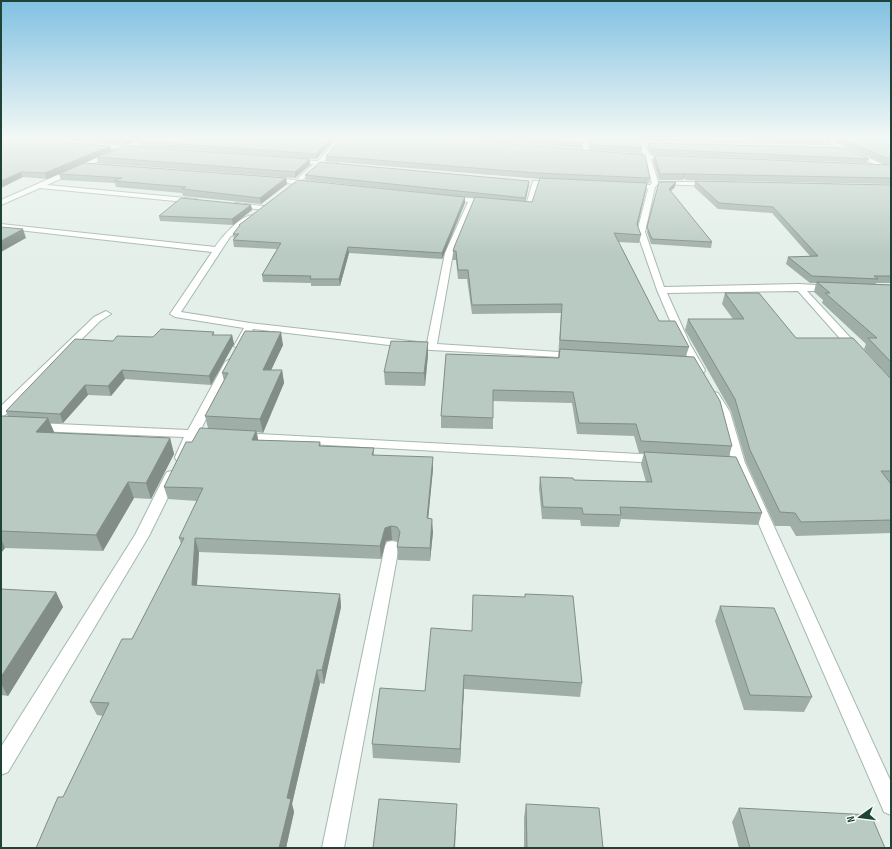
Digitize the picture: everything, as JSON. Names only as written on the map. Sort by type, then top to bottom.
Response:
[{"type":"street","points":[[1,203],[59,177]]},
{"type":"street","points":[[286,190],[303,177]]},
{"type":"street","points":[[652,177],[654,185],[641,232],[661,290],[685,344],[724,412],[739,463],[891,805]]},
{"type":"street","points":[[266,179],[312,183]]},
{"type":"street","points":[[434,196],[529,207],[531,182],[566,184]]},
{"type":"street","points":[[621,186],[716,184]]},
{"type":"street","points":[[39,186],[207,202]]},
{"type":"street","points":[[274,199],[227,235],[175,314],[250,326],[431,347],[586,356]]},
{"type":"street","points":[[431,347],[449,253],[472,200]]},
{"type":"street","points":[[231,205],[263,208]]},
{"type":"street","points":[[1,226],[67,232],[217,250]]},
{"type":"street","points":[[661,290],[799,287],[837,289]]},
{"type":"street","points":[[799,287],[864,358]]},
{"type":"street","points":[[1,413],[98,319],[106,314]]},
{"type":"street","points":[[1,765],[142,536],[192,434],[250,326]]},
{"type":"street","points":[[680,362],[696,363]]},
{"type":"street","points":[[24,427],[192,434],[668,459]]},
{"type":"street","points":[[716,462],[739,463]]},
{"type":"street","points":[[333,848],[392,546]]},
{"type":"building","points":[[1,177],[11,177],[1,181]]},
{"type":"building","points":[[100,177],[267,177],[286,178],[260,198],[182,189],[186,187],[114,181],[122,178]]},
{"type":"building","points":[[320,177],[481,177],[529,181],[525,198]]},
{"type":"building","points":[[619,177],[650,177],[650,178]]},
{"type":"building","points":[[821,177],[891,177],[891,178]]},
{"type":"building","points":[[540,178],[647,183],[637,224],[641,235],[614,233],[659,321],[675,321],[689,347],[560,340],[562,304],[472,305],[468,270],[458,270],[456,251],[453,251],[475,197],[532,202]]},
{"type":"building","points":[[298,180],[465,197],[442,253],[348,247],[339,279],[310,279],[311,276],[262,275],[281,243],[233,240],[239,234],[233,234],[239,225]]},
{"type":"building","points":[[695,181],[891,185],[891,276],[874,276],[878,279],[812,276],[788,257],[818,256],[773,207],[719,203]]},
{"type":"building","points":[[659,182],[676,182],[669,189],[712,242],[652,239],[647,227]]},
{"type":"building","points":[[181,198],[251,205],[232,219],[159,216]]},
{"type":"building","points":[[1,227],[23,229],[1,241]]},
{"type":"building","points":[[817,282],[891,285],[891,362],[868,338],[877,338],[825,293],[830,293]]},
{"type":"building","points":[[725,293],[759,293],[796,338],[853,338],[891,379],[891,471],[881,471],[891,484],[891,520],[801,522],[795,513],[780,512],[750,450],[735,399],[688,319],[744,319]]},
{"type":"building","points":[[161,329],[214,332],[212,335],[232,335],[209,376],[122,370],[108,386],[85,385],[60,414],[6,411],[75,339],[113,341],[117,336],[153,337]]},
{"type":"building","points":[[245,331],[281,332],[263,370],[282,370],[260,419],[205,416],[228,373],[222,373]]},
{"type":"building","points":[[391,341],[428,342],[424,373],[384,372]]},
{"type":"building","points":[[560,349],[694,357],[720,401],[732,446],[641,441],[636,424],[579,423],[573,392],[493,390],[493,418],[441,416],[446,354],[559,358]]},
{"type":"building","points":[[1,416],[48,418],[36,432],[170,438],[146,483],[128,482],[96,535],[1,531]]},
{"type":"building","points":[[200,428],[256,431],[252,440],[320,442],[319,446],[374,448],[372,455],[433,457],[427,518],[432,519],[430,548],[397,547],[400,532],[397,527],[391,526],[385,528],[380,546],[195,538],[192,585],[340,594],[322,670],[317,670],[287,798],[291,799],[279,848],[36,848],[58,797],[63,797],[109,703],[90,702],[122,639],[132,639],[184,538],[179,538],[203,488],[164,487],[186,442],[192,442]]},
{"type":"building","points":[[644,452],[736,457],[762,513],[620,507],[621,515],[583,514],[582,508],[543,507],[540,477],[573,478],[574,480],[652,482]]},
{"type":"building","points":[[1,589],[56,592],[1,677]]},
{"type":"building","points":[[525,594],[573,596],[582,683],[464,675],[460,749],[372,744],[380,688],[425,691],[431,628],[472,631],[473,595],[525,597]]},
{"type":"building","points":[[720,606],[774,608],[812,697],[750,695]]},
{"type":"building","points":[[379,799],[457,804],[454,848],[373,848]]},
{"type":"building","points":[[526,804],[599,808],[603,848],[527,848]]},
{"type":"building","points":[[739,808],[871,815],[885,848],[750,848]]}]
